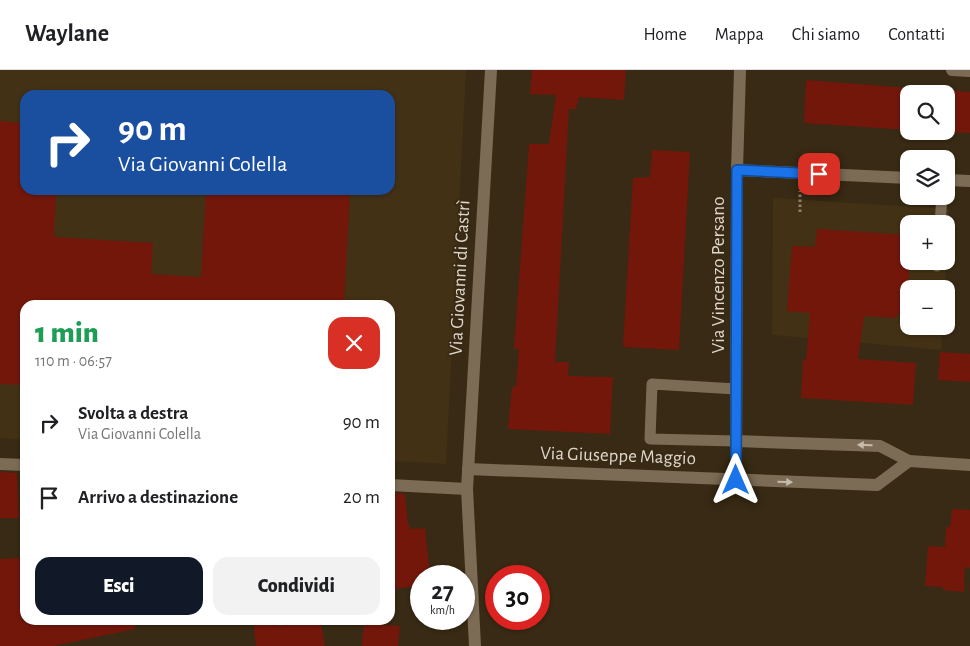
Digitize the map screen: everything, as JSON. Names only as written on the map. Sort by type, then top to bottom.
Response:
[{"type":"street","name":"Via Giovanni di Castrì","points":[[475,646],[467,489],[491,70]]},
{"type":"street","name":"Via Vincenzo Persano","points":[[736,480],[737,170],[740,70]]},
{"type":"street","points":[[952,70],[970,71]]},
{"type":"street","points":[[737,170],[900,178]]},
{"type":"street","points":[[955,180],[970,181]]},
{"type":"street","points":[[736,441],[880,446],[909,461],[970,465]]},
{"type":"street","name":"Via Giuseppe Maggio","points":[[468,469],[877,485],[909,461]]},
{"type":"street","points":[[0,464],[20,465]]},
{"type":"street","points":[[395,485],[467,489]]},
{"type":"lane","points":[[736,389],[652,384],[650,439],[736,441]]},
{"type":"shaded area","points":[[0,70],[466,70],[446,464],[395,461],[395,300],[20,300],[20,440],[0,438]]},
{"type":"shaded area","points":[[773,198],[949,209],[949,215],[900,215],[900,270],[946,270],[945,280],[900,280],[900,335],[942,335],[941,350],[772,335]]},
{"type":"building","points":[[532,70],[626,70],[624,100],[579,97],[576,109],[569,109],[555,362],[569,362],[568,376],[613,377],[610,434],[508,429],[512,387],[516,387],[519,349],[514,349],[529,144],[549,144],[556,95],[530,94]]},
{"type":"building","points":[[806,80],[900,87],[900,129],[804,123]]},
{"type":"building","points":[[955,91],[970,92],[970,133],[955,132]]},
{"type":"building","points":[[0,121],[20,123],[20,195],[56,195],[54,237],[153,243],[151,274],[201,277],[206,195],[350,195],[344,300],[20,300],[20,385],[0,384]]},
{"type":"building","points":[[652,150],[690,152],[679,350],[623,347],[633,178],[650,177]]},
{"type":"building","points":[[817,229],[900,234],[900,270],[909,270],[909,280],[900,280],[900,315],[897,315],[896,318],[864,316],[858,359],[916,363],[913,405],[801,398],[803,359],[806,360],[810,313],[787,311],[792,246],[815,247]]},
{"type":"building","points":[[940,352],[970,354],[970,382],[938,380]]},
{"type":"building","points":[[0,472],[17,473],[19,518],[0,518]]},
{"type":"building","points":[[395,493],[405,494],[410,529],[425,528],[429,565],[410,565],[410,587],[395,589]]},
{"type":"building","points":[[952,509],[970,510],[970,568],[965,567],[964,592],[943,590],[943,587],[925,586],[928,546],[945,547],[946,527],[950,527]]},
{"type":"building","points":[[20,558],[20,625],[135,625],[135,629],[54,646],[0,646],[0,559]]},
{"type":"building","points":[[254,625],[321,625],[325,646],[256,646]]},
{"type":"building","points":[[364,625],[400,626],[398,646],[362,646]]},
{"type":"route","points":[[736,480],[737,170],[819,174]]}]
